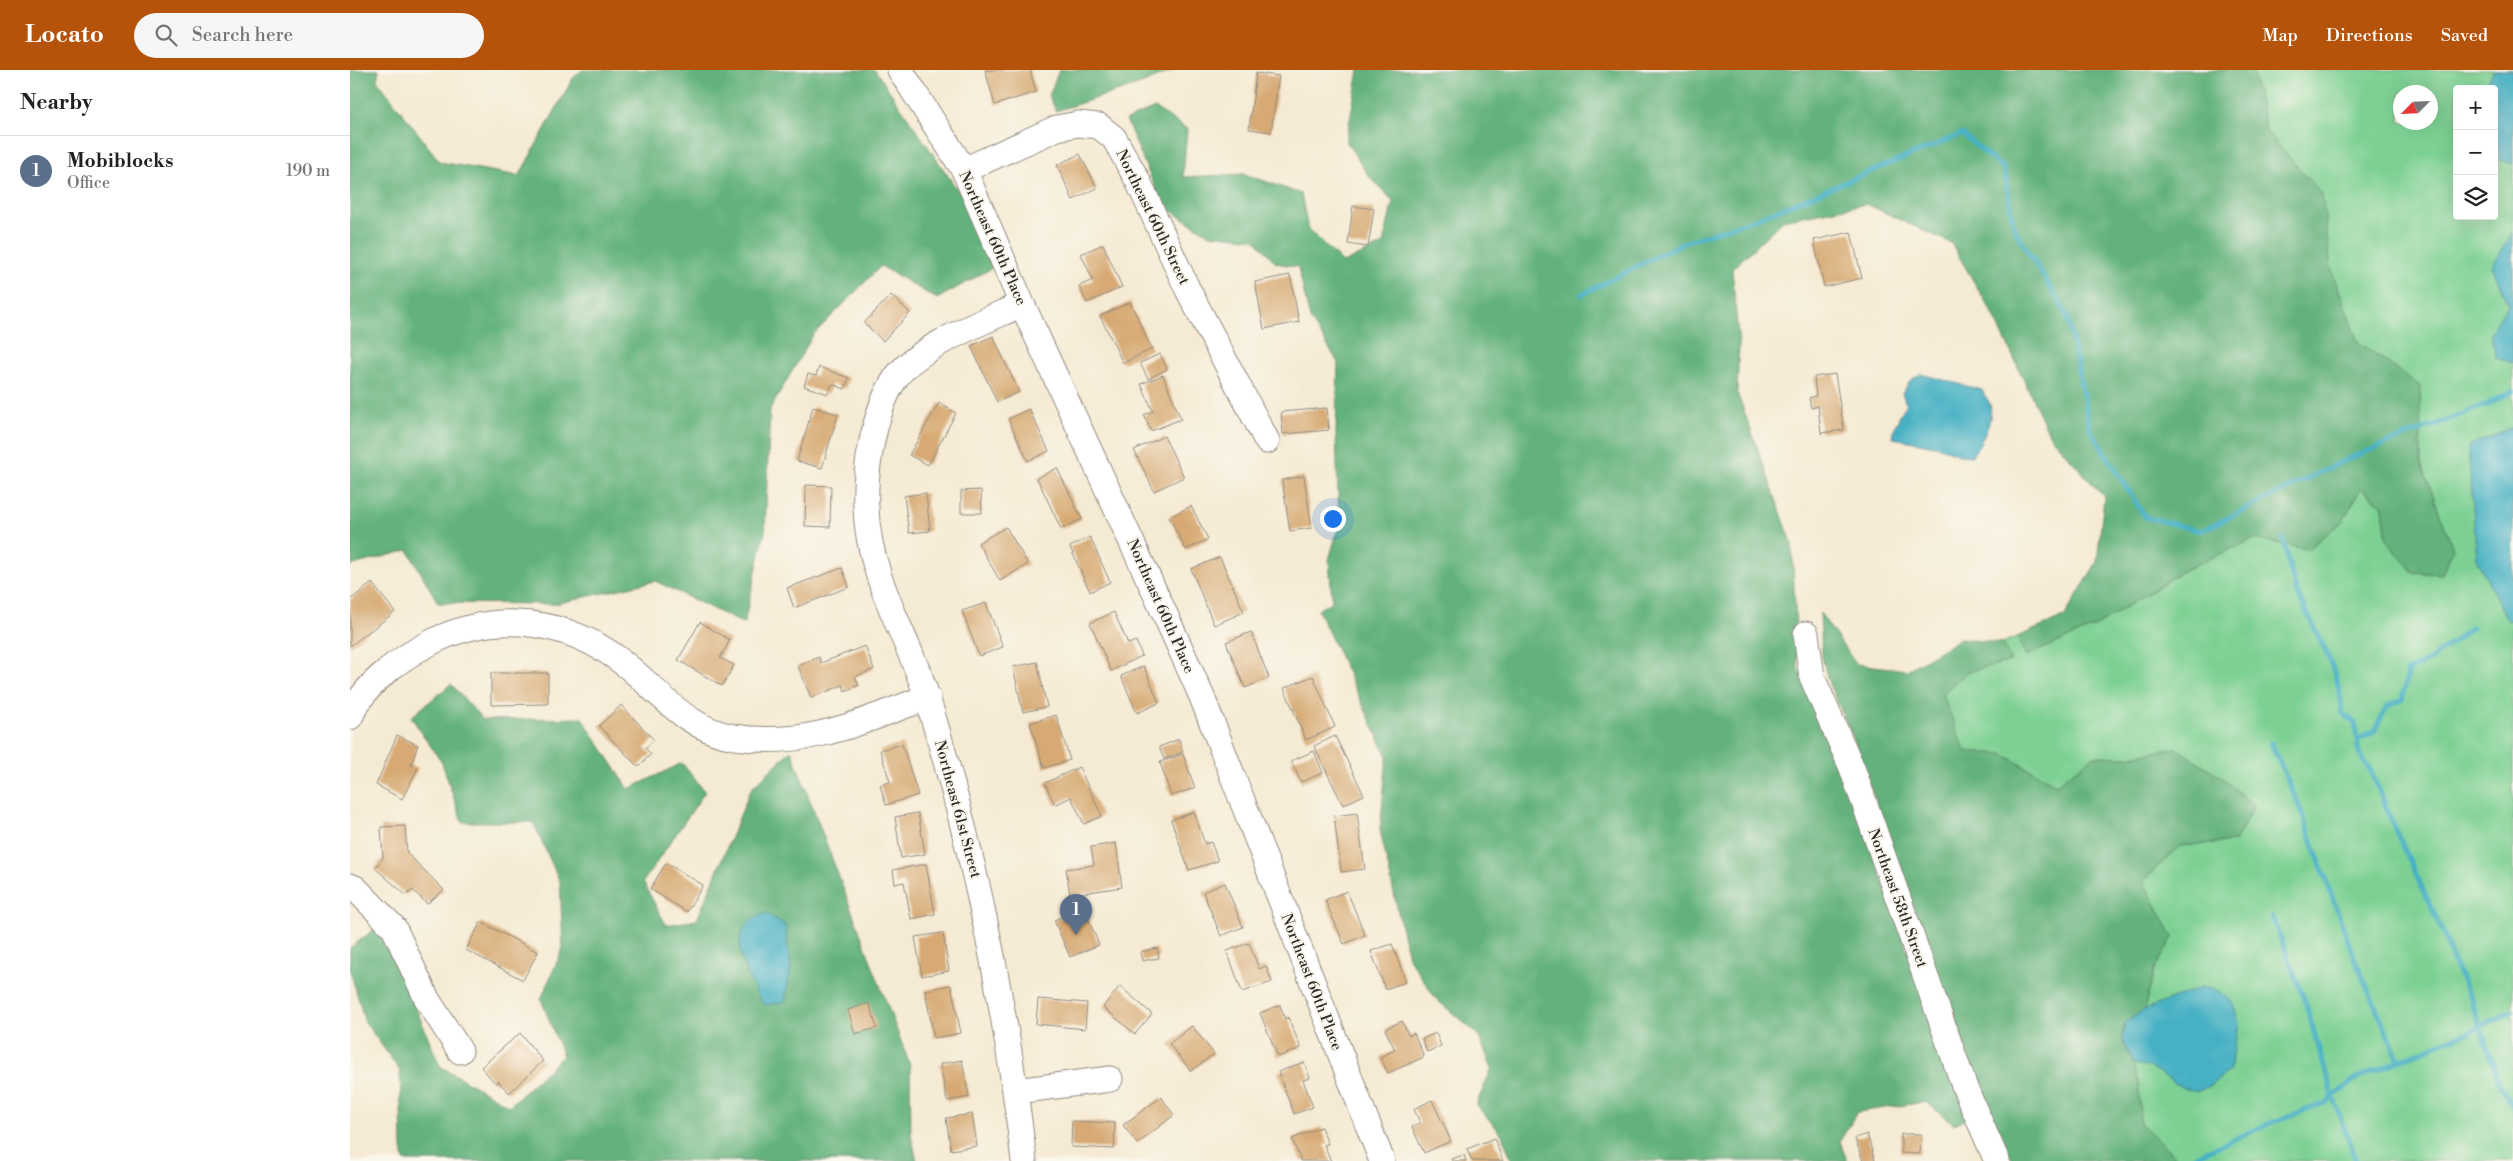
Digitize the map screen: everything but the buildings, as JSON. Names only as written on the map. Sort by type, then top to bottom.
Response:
[{"type":"street","name":"Northeast 60th Place","points":[[900,70],[964,170],[1022,304],[1202,697],[1382,1161]]},
{"type":"street","name":"Northeast 60th Street","points":[[964,170],[1056,128],[1078,124],[1099,126],[1114,138],[1138,181],[1187,288],[1267,441]]},
{"type":"street","name":"Northeast 61st Street","points":[[1022,304],[920,354],[905,366],[894,380],[873,435],[868,466],[866,509],[876,569],[881,586],[928,697],[954,791],[980,898],[1006,1022],[1024,1161]]},
{"type":"street","points":[[350,717],[354,709],[378,679],[411,652],[452,631],[495,622],[530,622],[575,633],[625,664],[692,723],[732,736],[771,740],[808,738],[835,731],[928,697]]},
{"type":"street","name":"Northeast 58th Street","points":[[1806,634],[1812,677],[1852,768],[1965,1088],[1997,1161]]},
{"type":"street","points":[[350,886],[356,888],[394,928],[427,999],[460,1051]]},
{"type":"street","points":[[1016,1091],[1110,1079]]},
{"type":"green space","points":[[350,70],[379,70],[377,80],[440,162],[519,176],[573,78],[582,70],[875,70],[964,199],[992,268],[937,299],[881,266],[813,335],[770,409],[765,531],[744,624],[655,581],[555,604],[438,603],[408,550],[350,566]]},
{"type":"green space","points":[[1059,70],[1174,70],[1141,84],[1056,111],[1049,96]]},
{"type":"green space","points":[[1359,70],[2252,70],[2267,133],[2322,194],[2331,269],[2358,342],[2420,386],[2421,463],[2453,549],[2442,574],[2413,572],[2387,541],[2383,506],[2361,488],[2343,521],[2308,549],[2254,539],[2184,570],[2096,626],[2026,656],[2017,637],[2064,617],[2097,562],[2104,497],[2050,436],[1994,316],[1951,243],[1866,204],[1783,220],[1732,269],[1739,345],[1737,392],[1792,543],[1798,669],[1828,729],[1968,1118],[1954,1124],[1926,1102],[1857,1112],[1840,1141],[1847,1161],[1512,1161],[1502,1135],[1476,1105],[1492,1068],[1478,1035],[1436,999],[1408,957],[1380,830],[1387,756],[1318,610],[1332,601],[1329,560],[1339,525],[1336,433],[1338,362],[1310,319],[1298,267],[1276,263],[1255,239],[1208,234],[1163,206],[1126,120],[1155,108],[1187,129],[1183,177],[1245,174],[1301,194],[1308,229],[1343,263],[1383,244],[1393,201],[1367,174],[1346,141]]},
{"type":"green space","points":[[2252,70],[2513,70],[2513,1161],[2178,1161],[2140,1123],[2137,1080],[2122,1039],[2144,1010],[2154,970],[2173,937],[2143,881],[2180,846],[2235,841],[2254,806],[2220,776],[2176,748],[2128,757],[2094,756],[2056,784],[2002,754],[1964,751],[1942,694],[1967,672],[2010,661],[2002,643],[2017,637],[2026,656],[2096,626],[2184,570],[2254,539],[2308,549],[2343,521],[2361,488],[2383,506],[2387,541],[2413,572],[2442,574],[2453,549],[2421,463],[2420,386],[2358,342],[2331,269],[2321,194],[2267,132]]},
{"type":"green space","points":[[1820,613],[1856,664],[1907,670],[1960,639],[2002,643],[2011,661],[1967,672],[1942,694],[1965,751],[2002,754],[2056,784],[2094,756],[2128,757],[2176,748],[2220,776],[2254,806],[2235,841],[2180,846],[2143,881],[2173,937],[2154,970],[2144,1010],[2125,1023],[2122,1039],[2134,1064],[2139,1084],[2140,1123],[2178,1161],[2013,1161],[1993,1123],[1953,1021],[1854,740],[1829,684],[1822,657]]},
{"type":"green space","points":[[451,684],[483,720],[582,718],[629,789],[682,763],[705,792],[643,882],[666,925],[697,920],[751,789],[791,750],[910,1065],[911,1135],[917,1161],[404,1161],[400,1071],[365,1022],[350,970],[350,948],[376,928],[401,972],[440,1066],[509,1106],[563,1056],[541,999],[563,948],[560,882],[533,822],[462,822],[442,763],[411,717]]},
{"type":"water","points":[[2494,70],[2513,70],[2513,164],[2499,159],[2498,85],[2488,85],[2488,81]]},
{"type":"water","points":[[2513,232],[2513,363],[2496,357],[2490,333],[2508,305],[2492,266]]},
{"type":"water","points":[[1921,374],[1982,390],[1990,404],[1991,411],[1983,438],[1972,456],[1959,455],[1940,447],[1893,438],[1895,426],[1906,404],[1902,393],[1911,380]]},
{"type":"water","points":[[2513,427],[2513,620],[2508,621],[2477,560],[2468,446]]},
{"type":"water","points":[[766,913],[785,925],[791,967],[785,1002],[764,1005],[753,986],[743,962],[740,939],[744,928],[752,920]]},
{"type":"water","points":[[2201,987],[2220,991],[2233,1003],[2239,1024],[2230,1070],[2210,1086],[2196,1092],[2183,1088],[2150,1067],[2134,1064],[2122,1039],[2125,1023],[2144,1010]]},
{"type":"waterway","points":[[1581,295],[1685,242],[1758,218],[1962,134],[2004,169],[2014,229],[2067,315],[2090,429],[2145,517],[2201,531],[2350,458],[2488,404],[2513,391]]},
{"type":"waterway","points":[[2283,539],[2296,589],[2325,649],[2337,680],[2342,712],[2355,723],[2359,754],[2371,771],[2395,829],[2444,935],[2453,961],[2471,999],[2500,1086],[2513,1107]]},
{"type":"waterway","points":[[2357,740],[2374,732],[2387,706],[2402,700],[2408,671],[2430,660],[2472,627]]},
{"type":"waterway","points":[[2271,743],[2300,808],[2355,960],[2399,1060]]},
{"type":"waterway","points":[[2272,917],[2305,1001],[2333,1097],[2356,1161]]},
{"type":"waterway","points":[[2191,1158],[2273,1122],[2325,1103],[2357,1078],[2480,1027],[2513,1011]]},
{"type":"place","name":"Mobiblocks","points":[[1076,935]]}]
